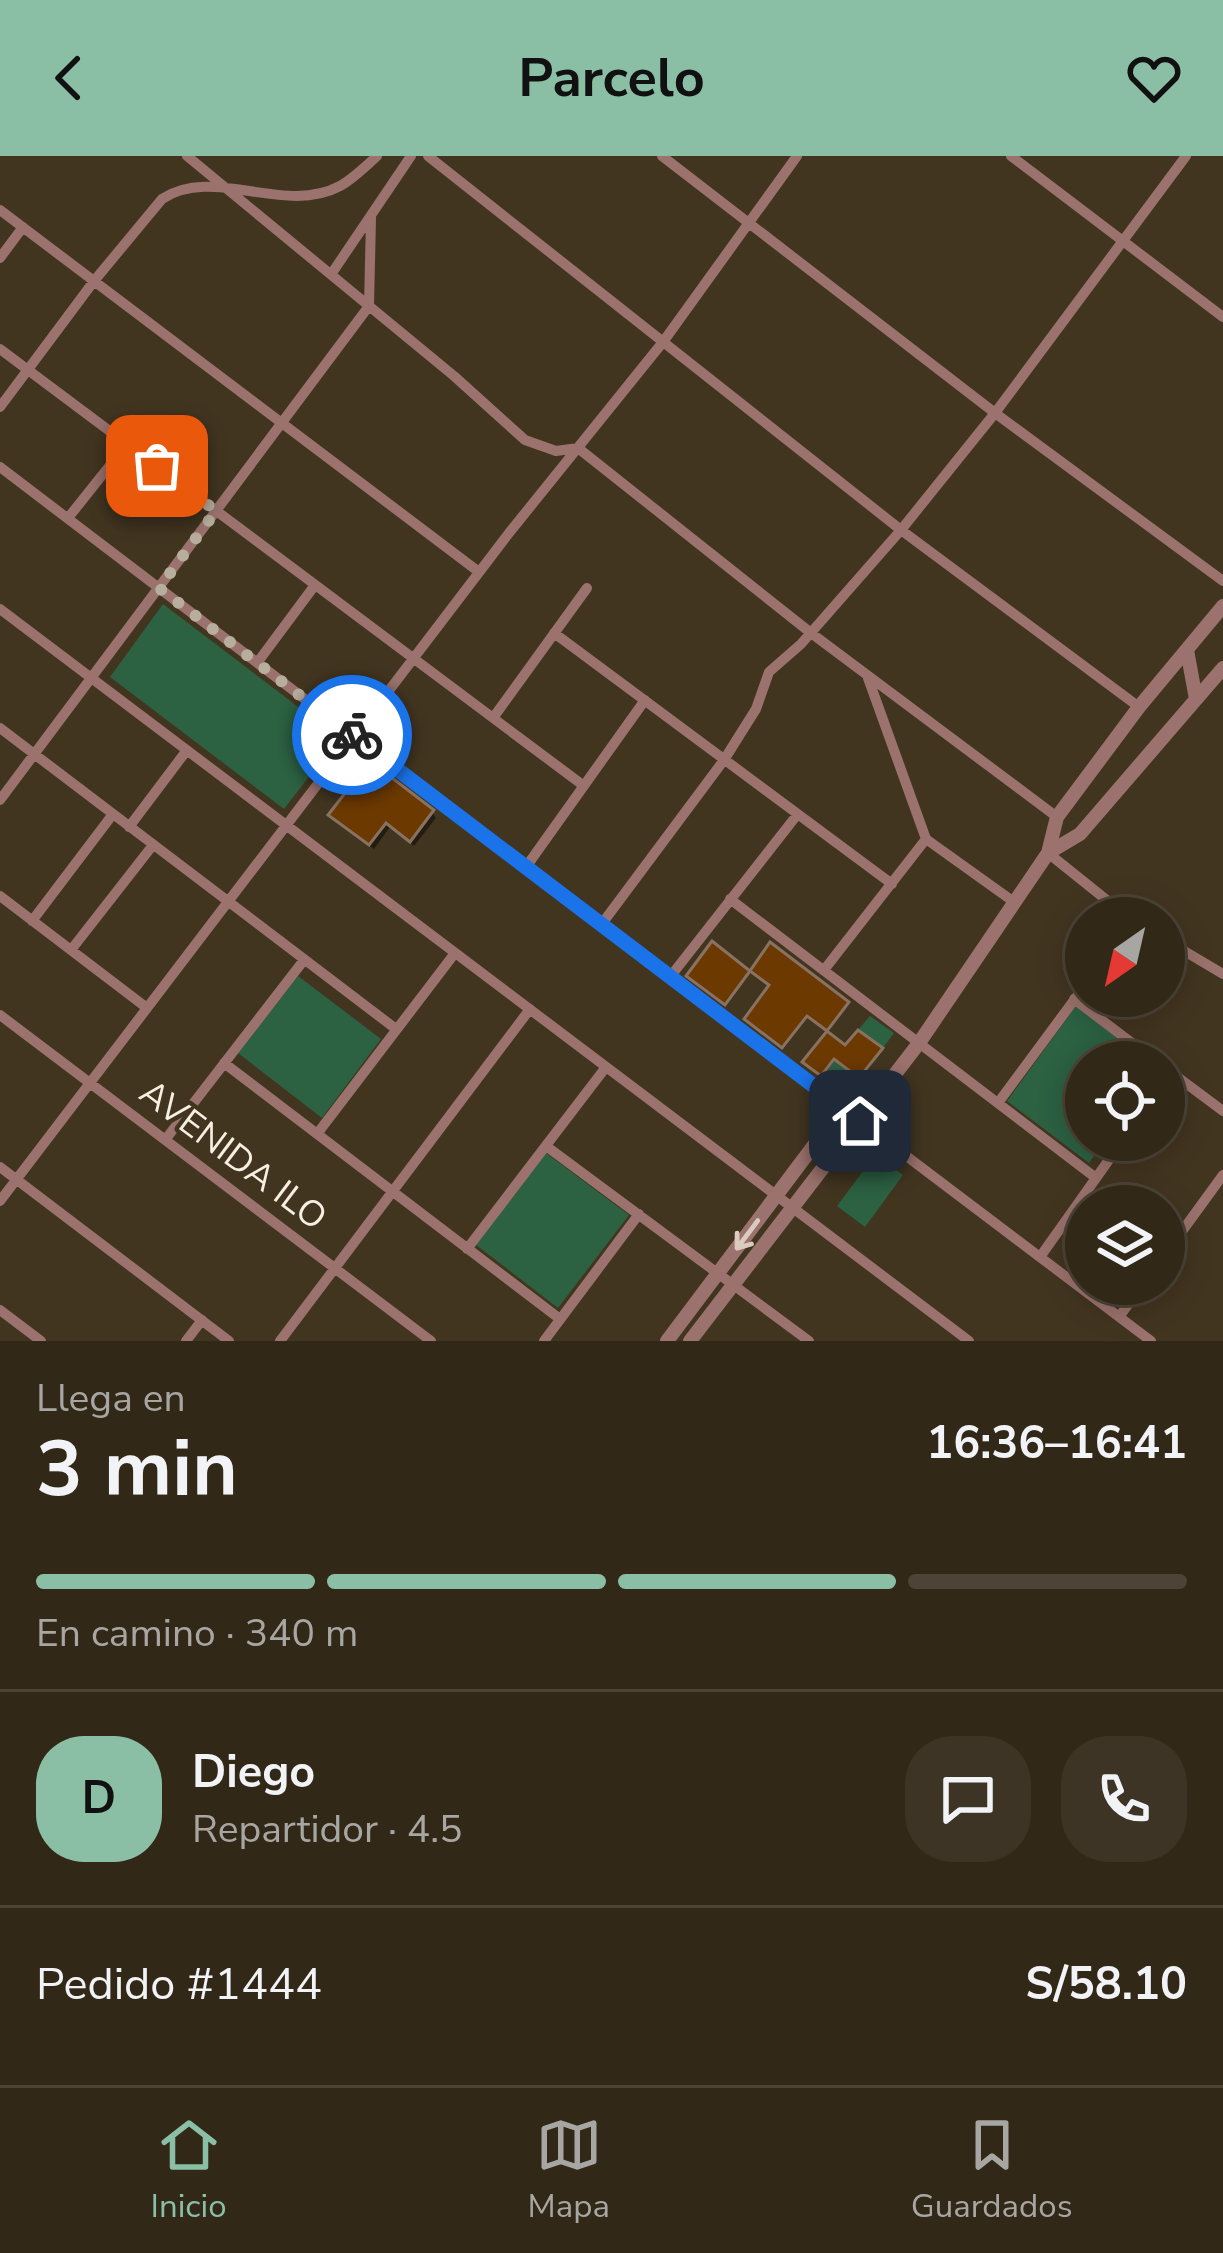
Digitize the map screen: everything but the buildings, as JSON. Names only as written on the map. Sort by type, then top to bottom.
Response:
[{"type":"street","points":[[0,407],[94,281],[172,192],[197,186],[298,198],[339,187],[377,156]]},
{"type":"street","points":[[332,273],[411,156]]},
{"type":"street","points":[[428,156],[901,530],[1139,707]]},
{"type":"street","points":[[662,156],[1223,581]]},
{"type":"street","points":[[0,1201],[479,572],[663,342],[797,156]]},
{"type":"street","points":[[1011,156],[1223,317]]},
{"type":"street","points":[[601,925],[724,760],[756,709],[769,673],[811,633],[901,530],[1186,156]]},
{"type":"street","points":[[194,158],[525,440],[556,451],[578,448],[811,633],[1057,817]]},
{"type":"street","points":[[0,210],[479,572]]},
{"type":"street","points":[[0,800],[369,306],[370,218]]},
{"type":"street","points":[[0,258],[23,227]]},
{"type":"street","points":[[0,349],[584,786]]},
{"type":"street","points":[[68,518],[127,443]]},
{"type":"street","points":[[0,467],[1151,1341]]},
{"type":"street","points":[[257,663],[315,585]]},
{"type":"street","points":[[493,718],[587,588]]},
{"type":"street","points":[[691,1341],[919,1042],[1048,853],[1057,817],[1223,606]]},
{"type":"street","points":[[0,609],[969,1341]]},
{"type":"street","points":[[554,633],[892,884]]},
{"type":"street","points":[[1187,650],[1196,699]]},
{"type":"street","points":[[1048,853],[1079,835],[1223,668]]},
{"type":"street","points":[[867,674],[926,839],[1014,902]]},
{"type":"street","points":[[526,867],[645,700]]},
{"type":"street","points":[[0,728],[396,1029]]},
{"type":"street","points":[[129,826],[187,750]]},
{"type":"street","points":[[32,921],[113,814]]},
{"type":"street","points":[[670,976],[797,815]]},
{"type":"street","points":[[824,970],[926,839]]},
{"type":"street","points":[[71,950],[153,844]]},
{"type":"street","points":[[1048,853],[1103,897]]},
{"type":"street","points":[[0,896],[147,1008]]},
{"type":"street","points":[[730,899],[1096,1178]]},
{"type":"street","points":[[317,1134],[455,952]]},
{"type":"street","points":[[1185,952],[1223,974]]},
{"type":"street","points":[[165,1140],[304,960]]},
{"type":"street","points":[[280,1341],[530,1009]]},
{"type":"street","points":[[998,1103],[1065,1011]]},
{"type":"street","name":"AVENIDA ILO","points":[[0,1015],[431,1341]]},
{"type":"street","points":[[1096,1017],[1126,1041]]},
{"type":"street","points":[[224,1063],[560,1319]]},
{"type":"street","points":[[467,1249],[606,1067]]},
{"type":"street","points":[[1185,1086],[1223,1112]]},
{"type":"street","points":[[667,1341],[842,1108]]},
{"type":"street","points":[[546,1146],[809,1341]]},
{"type":"street","points":[[1040,1257],[1108,1161]]},
{"type":"street","points":[[0,1167],[229,1341]]},
{"type":"street","points":[[1185,1227],[1223,1175]]},
{"type":"street","points":[[544,1341],[639,1214]]},
{"type":"street","points":[[1119,1317],[1128,1305]]},
{"type":"street","points":[[0,1310],[41,1341]]},
{"type":"street","points":[[186,1341],[202,1320]]},
{"type":"street","points":[[14,1341],[23,1328]]},
{"type":"green space","points":[[163,604],[339,738],[284,809],[110,677]]},
{"type":"green space","points":[[298,976],[381,1039],[322,1118],[238,1053]]},
{"type":"green space","points":[[870,1016],[894,1033],[883,1048],[858,1030]]},
{"type":"green space","points":[[1068,1017],[1090,1017],[1122,1041],[1065,1041],[1065,1145],[1007,1101]]},
{"type":"green space","points":[[834,1059],[859,1078],[846,1093],[821,1076]]},
{"type":"green space","points":[[546,1153],[629,1215],[558,1308],[476,1245]]},
{"type":"green space","points":[[875,1155],[903,1175],[865,1227],[837,1206]]},
{"type":"way so far","points":[[157,466],[216,511],[159,588],[352,735]]},
{"type":"route","points":[[352,735],[860,1121]]}]
